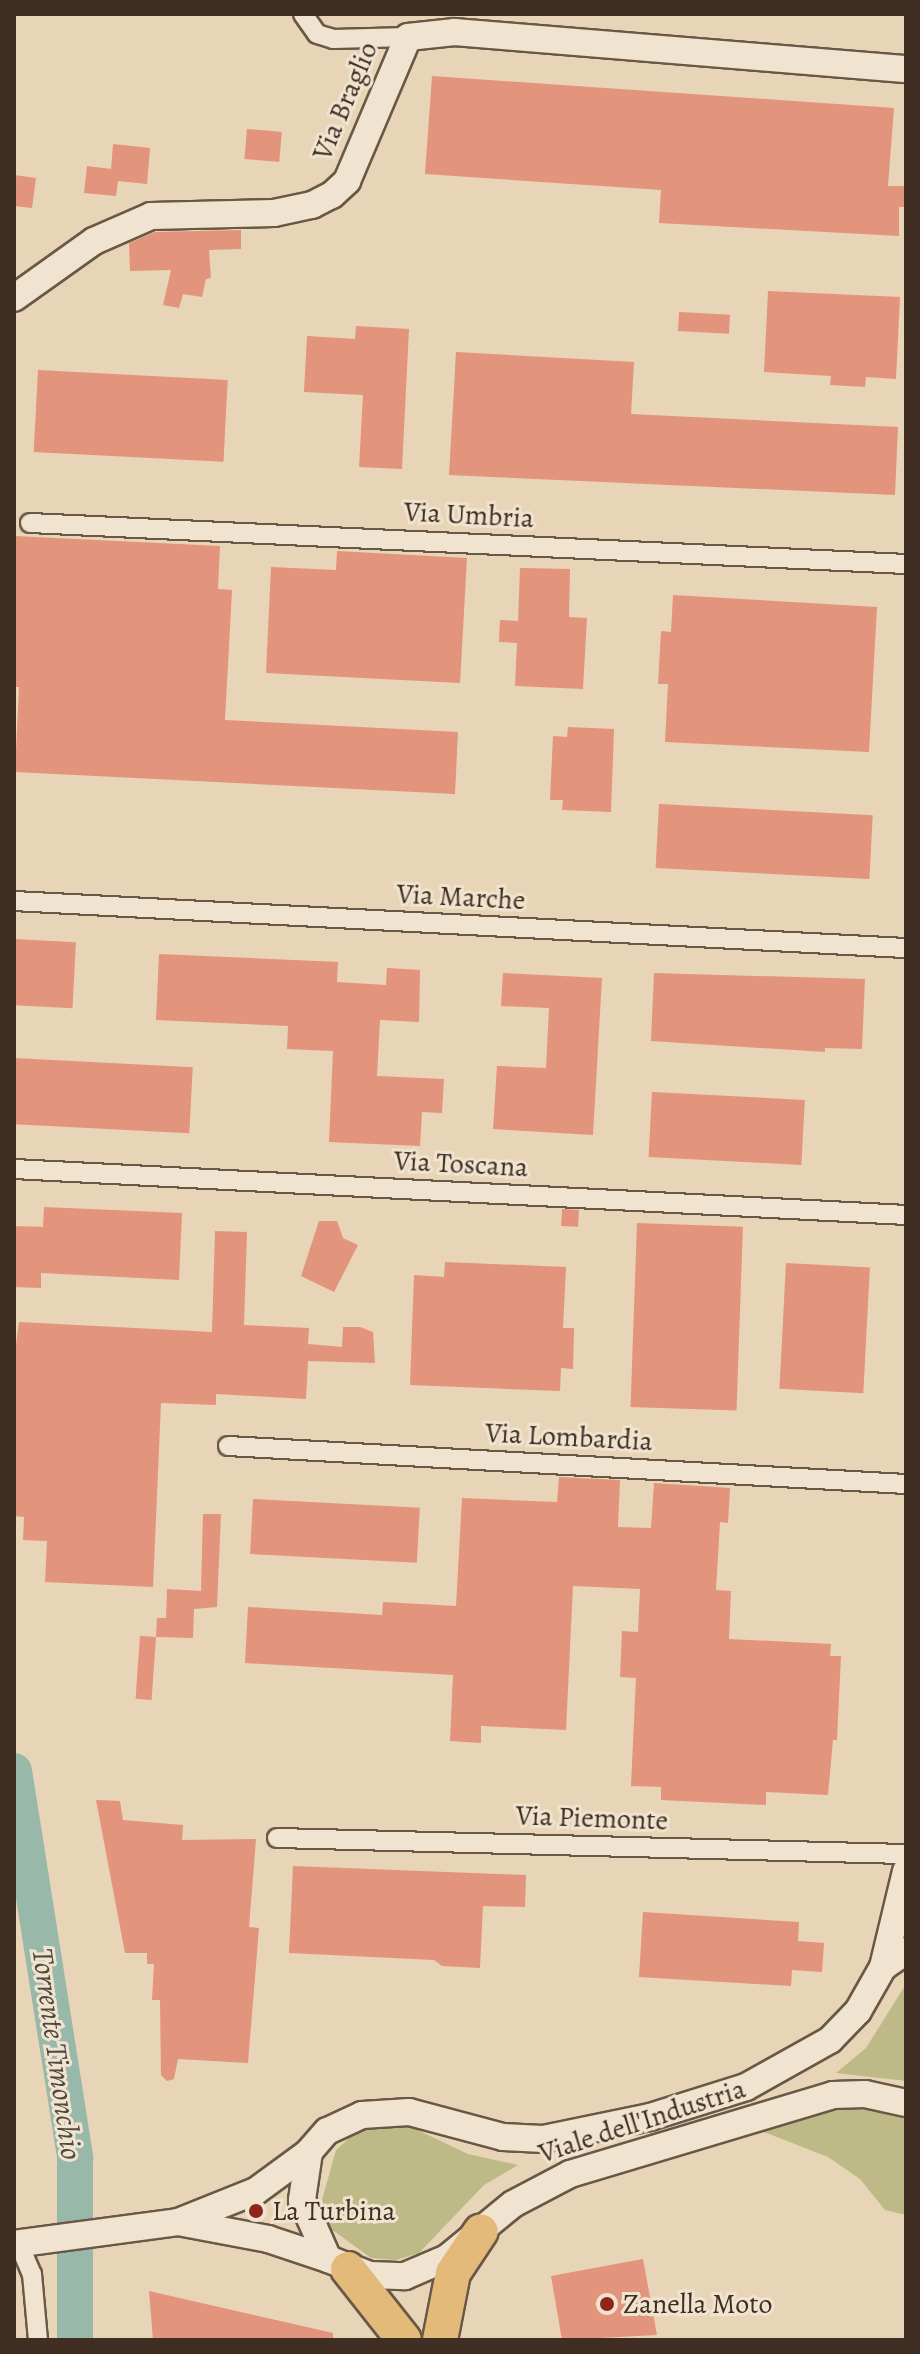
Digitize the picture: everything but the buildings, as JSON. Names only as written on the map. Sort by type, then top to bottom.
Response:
[{"type":"highway","points":[[440,2340],[453,2273],[481,2231]]},
{"type":"highway","points":[[338,2264],[404,2340]]},
{"type":"main road","name":"Via Braglio","points":[[14,298],[109,232],[151,216],[274,213],[312,205],[332,195],[347,181],[408,37],[455,32],[906,69]]},
{"type":"main road","points":[[883,1967],[906,1871]]},
{"type":"main road","name":"Viale dell'Industria","points":[[23,2243],[178,2222],[256,2191],[309,2152],[344,2121],[381,2111],[409,2112],[503,2137],[536,2140],[705,2101],[756,2083],[820,2047],[858,2011],[883,1967],[906,1951]]},
{"type":"main road","name":"Viale dell'Industria","points":[[178,2222],[268,2239],[338,2264],[405,2276],[447,2258],[513,2204],[570,2174],[822,2097],[855,2093],[906,2103]]},
{"type":"main road","points":[[309,2152],[302,2200],[314,2237],[338,2264]]},
{"type":"street","points":[[303,14],[317,34],[333,39],[408,37]]},
{"type":"street","name":"Via Umbria","points":[[30,523],[906,564]]},
{"type":"street","name":"Via Marche","points":[[14,901],[906,948]]},
{"type":"street","name":"Via Toscana","points":[[14,1169],[906,1215]]},
{"type":"street","name":"Via Lombardia","points":[[228,1446],[906,1484]]},
{"type":"street","name":"Via Piemonte","points":[[277,1838],[906,1854]]},
{"type":"street","points":[[23,2243],[32,2274],[38,2340]]},
{"type":"shaded area","points":[[906,1984],[906,2081],[836,2073],[866,2048]]},
{"type":"shaded area","points":[[865,2105],[906,2116],[906,2215],[885,2210],[860,2179],[828,2157],[751,2127],[812,2109]]},
{"type":"shaded area","points":[[381,2122],[405,2124],[468,2154],[518,2165],[484,2185],[419,2253],[396,2260],[371,2258],[331,2229],[322,2200],[336,2150],[355,2133]]},
{"type":"waterway","name":"Torrente Timonchio","points":[[14,1771],[75,2158],[75,2340]]},
{"type":"place","name":"La Turbina","points":[[256,2211]]},
{"type":"place","name":"Zanella Moto","points":[[607,2304]]}]
